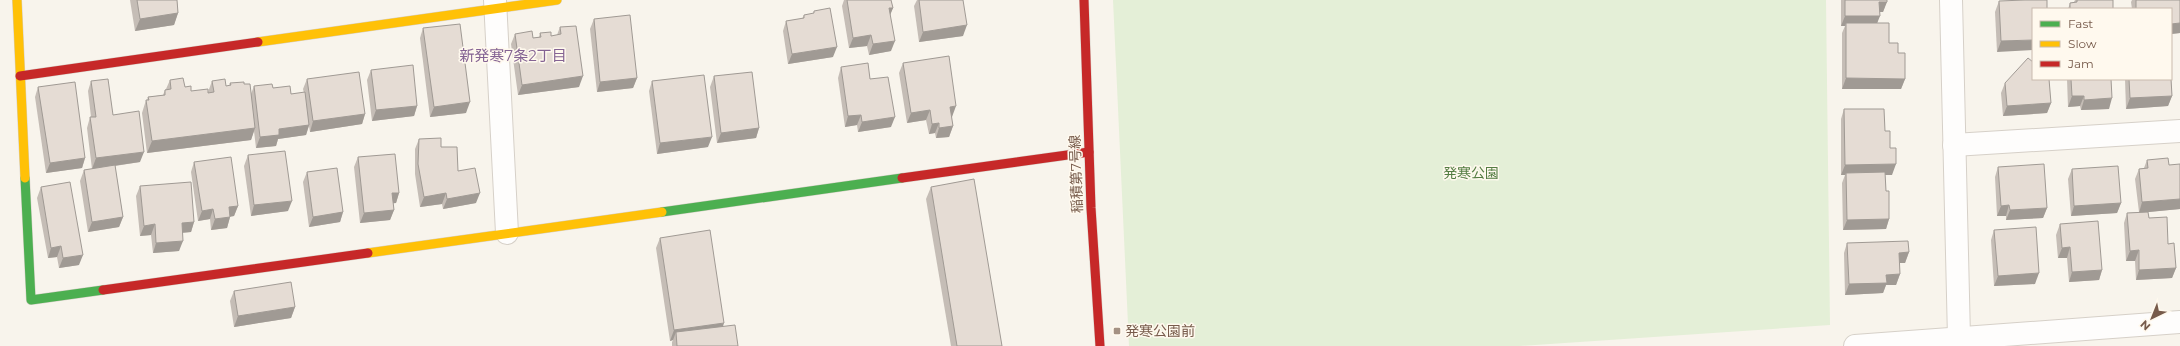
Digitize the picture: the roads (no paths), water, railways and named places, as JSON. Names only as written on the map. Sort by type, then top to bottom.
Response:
[{"type":"street","points":[[17,0],[31,300],[1089,152]]},
{"type":"street","points":[[20,76],[495,4],[557,0]]},
{"type":"street","name":"稲積第7号線","points":[[1084,0],[1089,152],[1100,346]]},
{"type":"street","points":[[1951,0],[1959,338]]},
{"type":"street","points":[[495,4],[507,233]]},
{"type":"street","points":[[1954,145],[2180,131]]},
{"type":"street","points":[[1855,346],[2180,322]]},
{"type":"place","name":"発寒公園前","points":[[1117,331]]},
{"type":"district","name":"新発寒7条2丁目","points":[[513,56]]},
{"type":"park label","name":"発寒公園","points":[[1471,173]]}]
